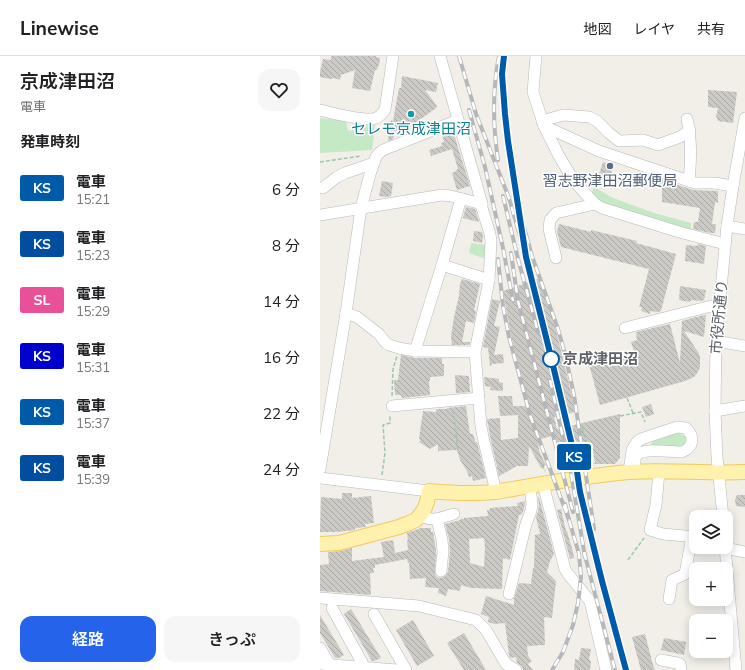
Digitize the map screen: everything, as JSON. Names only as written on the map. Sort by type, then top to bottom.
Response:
[{"type":"main road","points":[[320,544],[339,543],[399,528],[416,520],[424,510],[429,491],[452,493],[496,492],[540,482],[632,472],[745,472]]},
{"type":"street","points":[[320,110],[367,120],[376,118],[382,114],[385,110],[393,56]]},
{"type":"street","points":[[440,56],[490,234],[489,280],[475,352],[483,437],[496,492]]},
{"type":"street","points":[[536,56],[533,92],[543,124],[558,154],[574,180],[595,204],[602,208],[648,223],[726,244]]},
{"type":"street","points":[[543,124],[563,115],[589,117],[598,121],[619,141],[643,140],[658,145],[680,137],[689,124],[689,181]]},
{"type":"street","name":"市役所通り","points":[[722,510],[718,473],[715,411],[716,341],[733,186],[745,118]]},
{"type":"street","points":[[320,469],[346,314],[361,208],[368,181],[376,159],[383,150],[458,120]]},
{"type":"street","points":[[543,124],[599,151],[696,184],[733,186]]},
{"type":"street","points":[[323,188],[344,173],[376,159]]},
{"type":"street","points":[[320,215],[442,196],[451,196],[482,204]]},
{"type":"street","points":[[415,351],[462,199]]},
{"type":"street","points":[[556,258],[549,229],[550,220],[556,213],[595,204]]},
{"type":"street","points":[[728,226],[745,229]]},
{"type":"street","points":[[442,265],[489,280]]},
{"type":"street","points":[[625,328],[719,304]]},
{"type":"street","points":[[346,314],[357,317],[379,334],[385,342],[399,348],[415,351],[475,352]]},
{"type":"street","points":[[716,341],[745,346]]},
{"type":"street","points":[[392,406],[479,398]]},
{"type":"street","points":[[715,411],[745,406]]},
{"type":"street","points":[[676,427],[686,428],[690,431],[692,442],[687,450],[682,452],[648,450],[639,453],[636,457],[632,472],[632,450],[637,442],[676,427]]},
{"type":"street","points":[[646,438],[648,450]]},
{"type":"street","points":[[659,472],[656,505],[650,530],[663,534],[689,537]]},
{"type":"street","points":[[320,478],[429,491]]},
{"type":"street","points":[[509,594],[526,524],[530,518],[540,482]]},
{"type":"street","points":[[540,482],[565,569],[590,601],[606,670]]},
{"type":"street","points":[[420,515],[430,520],[454,514]]},
{"type":"street","points":[[437,519],[443,551],[440,571]]},
{"type":"street","points":[[733,549],[745,552]]},
{"type":"street","points":[[669,599],[672,580],[685,574],[690,554]]},
{"type":"street","points":[[726,554],[736,670]]},
{"type":"street","points":[[320,598],[419,606],[476,620],[486,630],[506,664],[516,670]]},
{"type":"street","points":[[332,608],[361,668]]},
{"type":"street","points":[[374,614],[406,670]]},
{"type":"street","points":[[320,648],[324,666],[397,670]]},
{"type":"street","points":[[661,660],[680,664],[681,670]]},
{"type":"path","points":[[320,162],[376,159]]},
{"type":"path","points":[[627,398],[633,413]]},
{"type":"path","points":[[452,400],[458,450]]},
{"type":"path","points":[[620,416],[641,412],[645,422]]},
{"type":"path","points":[[582,428],[594,468]]},
{"type":"path","points":[[540,482],[542,466]]},
{"type":"path","points":[[628,560],[650,530]]},
{"type":"green space","points":[[320,118],[346,121],[348,131],[364,128],[369,124],[375,125],[372,150],[320,153]]},
{"type":"green space","points":[[594,187],[613,198],[654,213],[691,223],[691,233],[603,206],[591,194]]},
{"type":"green space","points":[[471,243],[486,245],[486,259],[469,253]]},
{"type":"green space","points":[[678,433],[685,436],[686,439],[685,444],[681,447],[652,446],[651,444],[653,441]]},
{"type":"building","points":[[331,56],[376,56],[380,58],[379,66],[377,70],[375,70],[370,91],[352,88],[355,70],[341,75],[340,80],[320,77],[323,59],[331,60]]},
{"type":"building","points":[[402,76],[438,83],[436,92],[425,90],[437,106],[403,132],[396,130],[393,139],[388,141],[391,120],[393,121],[399,88],[401,88]]},
{"type":"building","points":[[708,90],[737,92],[733,123],[718,121],[716,116],[718,108],[708,107]]},
{"type":"building","points":[[453,131],[470,186],[457,190],[452,173],[458,169],[452,149],[431,156],[429,150],[442,146],[441,143],[444,142],[442,134]]},
{"type":"building","points":[[603,162],[614,165],[609,181],[598,177]]},
{"type":"building","points":[[660,179],[693,190],[718,191],[718,203],[715,202],[712,224],[716,224],[715,233],[693,229],[694,222],[698,222],[700,208],[662,202],[662,187],[659,186]]},
{"type":"building","points":[[382,181],[393,183],[391,196],[379,196]]},
{"type":"building","points":[[466,207],[475,209],[479,222],[463,218]]},
{"type":"building","points":[[559,224],[637,241],[636,243],[676,254],[661,311],[650,311],[650,314],[641,311],[642,307],[639,307],[649,269],[561,247],[557,231]]},
{"type":"building","points":[[474,231],[482,232],[482,243],[473,241]]},
{"type":"building","points":[[698,244],[706,246],[704,264],[685,261],[686,245],[697,246]]},
{"type":"building","points":[[462,279],[480,284],[474,310],[476,311],[474,323],[466,321],[462,342],[470,342],[469,345],[452,345],[451,336]]},
{"type":"building","points":[[538,279],[544,292],[556,330],[575,412],[554,417],[557,429],[620,414],[620,458],[615,464],[595,464],[592,443],[578,449],[580,453],[562,458],[561,453],[559,454],[554,435],[538,440],[539,451],[546,465],[541,468],[529,446],[528,466],[517,466],[499,476],[487,419],[500,418],[501,440],[518,438],[518,415],[500,416],[498,396],[512,396],[513,406],[529,406],[511,336],[503,291]]},
{"type":"building","points":[[680,286],[706,290],[704,300],[691,300],[690,302],[679,300]]},
{"type":"building","points":[[492,299],[500,301],[494,326],[500,327],[494,355],[503,354],[504,363],[492,364],[490,366],[488,348],[483,347]]},
{"type":"building","points":[[706,315],[704,337],[684,331],[700,357],[700,367],[694,377],[685,381],[600,405],[589,364],[634,351],[631,342],[637,340],[636,332],[670,324],[680,363],[682,321]]},
{"type":"building","points":[[401,355],[415,358],[442,358],[442,364],[444,364],[444,376],[430,377],[430,395],[402,398],[401,395],[395,395],[394,380],[398,380]]},
{"type":"building","points":[[455,375],[469,376],[470,392],[456,393]]},
{"type":"building","points":[[484,377],[499,379],[499,382],[503,383],[503,391],[490,390],[491,387],[485,386]]},
{"type":"building","points":[[651,404],[654,414],[646,417],[642,407]]},
{"type":"building","points":[[466,406],[470,434],[473,434],[475,442],[477,442],[486,478],[473,481],[472,476],[469,477],[460,460],[457,450],[438,451],[438,444],[430,449],[419,442],[421,440],[419,439],[423,411],[436,412],[436,409]]},
{"type":"building","points":[[342,493],[352,493],[352,498],[371,496],[374,523],[365,524],[366,527],[355,528],[355,530],[320,532],[321,497],[342,499]]},
{"type":"building","points":[[737,495],[745,495],[745,507],[736,506],[735,500]]},
{"type":"building","points":[[539,497],[554,554],[547,572],[556,581],[552,618],[544,617],[545,645],[527,646],[528,656],[532,661],[528,664],[533,670],[523,670],[522,666],[517,663],[516,657],[510,658],[505,623],[494,624],[488,622],[489,617],[481,614],[486,596],[514,605],[514,598],[519,583],[531,584],[534,568],[535,535],[540,534],[536,517],[538,512]]},
{"type":"building","points":[[525,501],[522,514],[519,515],[510,560],[503,558],[502,589],[471,588],[461,585],[460,591],[448,589],[446,596],[438,593],[439,588],[425,587],[426,578],[410,579],[409,563],[407,559],[375,565],[375,568],[373,568],[374,573],[370,573],[371,595],[320,591],[320,565],[329,564],[328,552],[352,548],[352,561],[384,557],[381,542],[393,540],[395,553],[408,550],[407,533],[421,528],[431,528],[431,532],[433,532],[436,551],[435,574],[440,578],[444,577],[448,572],[450,552],[449,539],[445,524],[464,518],[488,516],[487,510],[490,510],[490,508],[518,506],[517,503]],"holes":[[[484,538],[484,567],[470,563],[469,539]]]},
{"type":"building","points":[[561,509],[573,552],[574,558],[570,559],[557,510]]},
{"type":"building","points":[[351,609],[381,658],[372,661],[344,614]]},
{"type":"building","points":[[320,615],[344,655],[339,658],[335,658],[320,633]]},
{"type":"building","points":[[413,620],[434,656],[417,666],[396,630]]},
{"type":"building","points":[[464,633],[486,670],[464,670],[447,643]]},
{"type":"building","points":[[645,634],[655,670],[641,670],[632,637]]},
{"type":"building","points":[[664,638],[686,642],[684,655],[661,650]]},
{"type":"building","points":[[581,648],[591,649],[589,660],[591,661],[590,670],[574,670],[575,659],[579,660]]},
{"type":"railway","points":[[459,56],[476,114],[509,198],[526,257],[575,458],[580,492],[626,670]]},
{"type":"railway","points":[[498,160],[495,134],[494,95],[499,56]]},
{"type":"railway","points":[[504,56],[502,74],[505,114],[518,211]]},
{"type":"railway","points":[[469,110],[485,167],[513,301]]},
{"type":"railway","points":[[503,196],[538,332]]},
{"type":"railway","points":[[518,205],[532,256],[558,329],[565,354],[574,395],[594,529]]},
{"type":"railway","points":[[511,253],[518,301],[573,512]]},
{"type":"railway","points":[[498,259],[503,306],[509,337],[530,415],[569,520],[579,554],[581,577],[578,603],[573,625],[563,652],[552,670]]},
{"type":"railway","points":[[550,380],[571,473],[585,557]]},
{"type":"railway","points":[[565,504],[569,520]]},
{"type":"railway","points":[[584,552],[615,670]]},
{"type":"train","name":"KS","points":[[504,56],[502,74],[505,114],[526,257],[575,458],[580,492],[626,670]]},
{"type":"place","name":"セレモ京成津田沼","points":[[411,114]]},
{"type":"place","name":"習志野津田沼郵便局","points":[[610,166]]},
{"type":"place","name":"京成津田沼","points":[[551,359]]}]
